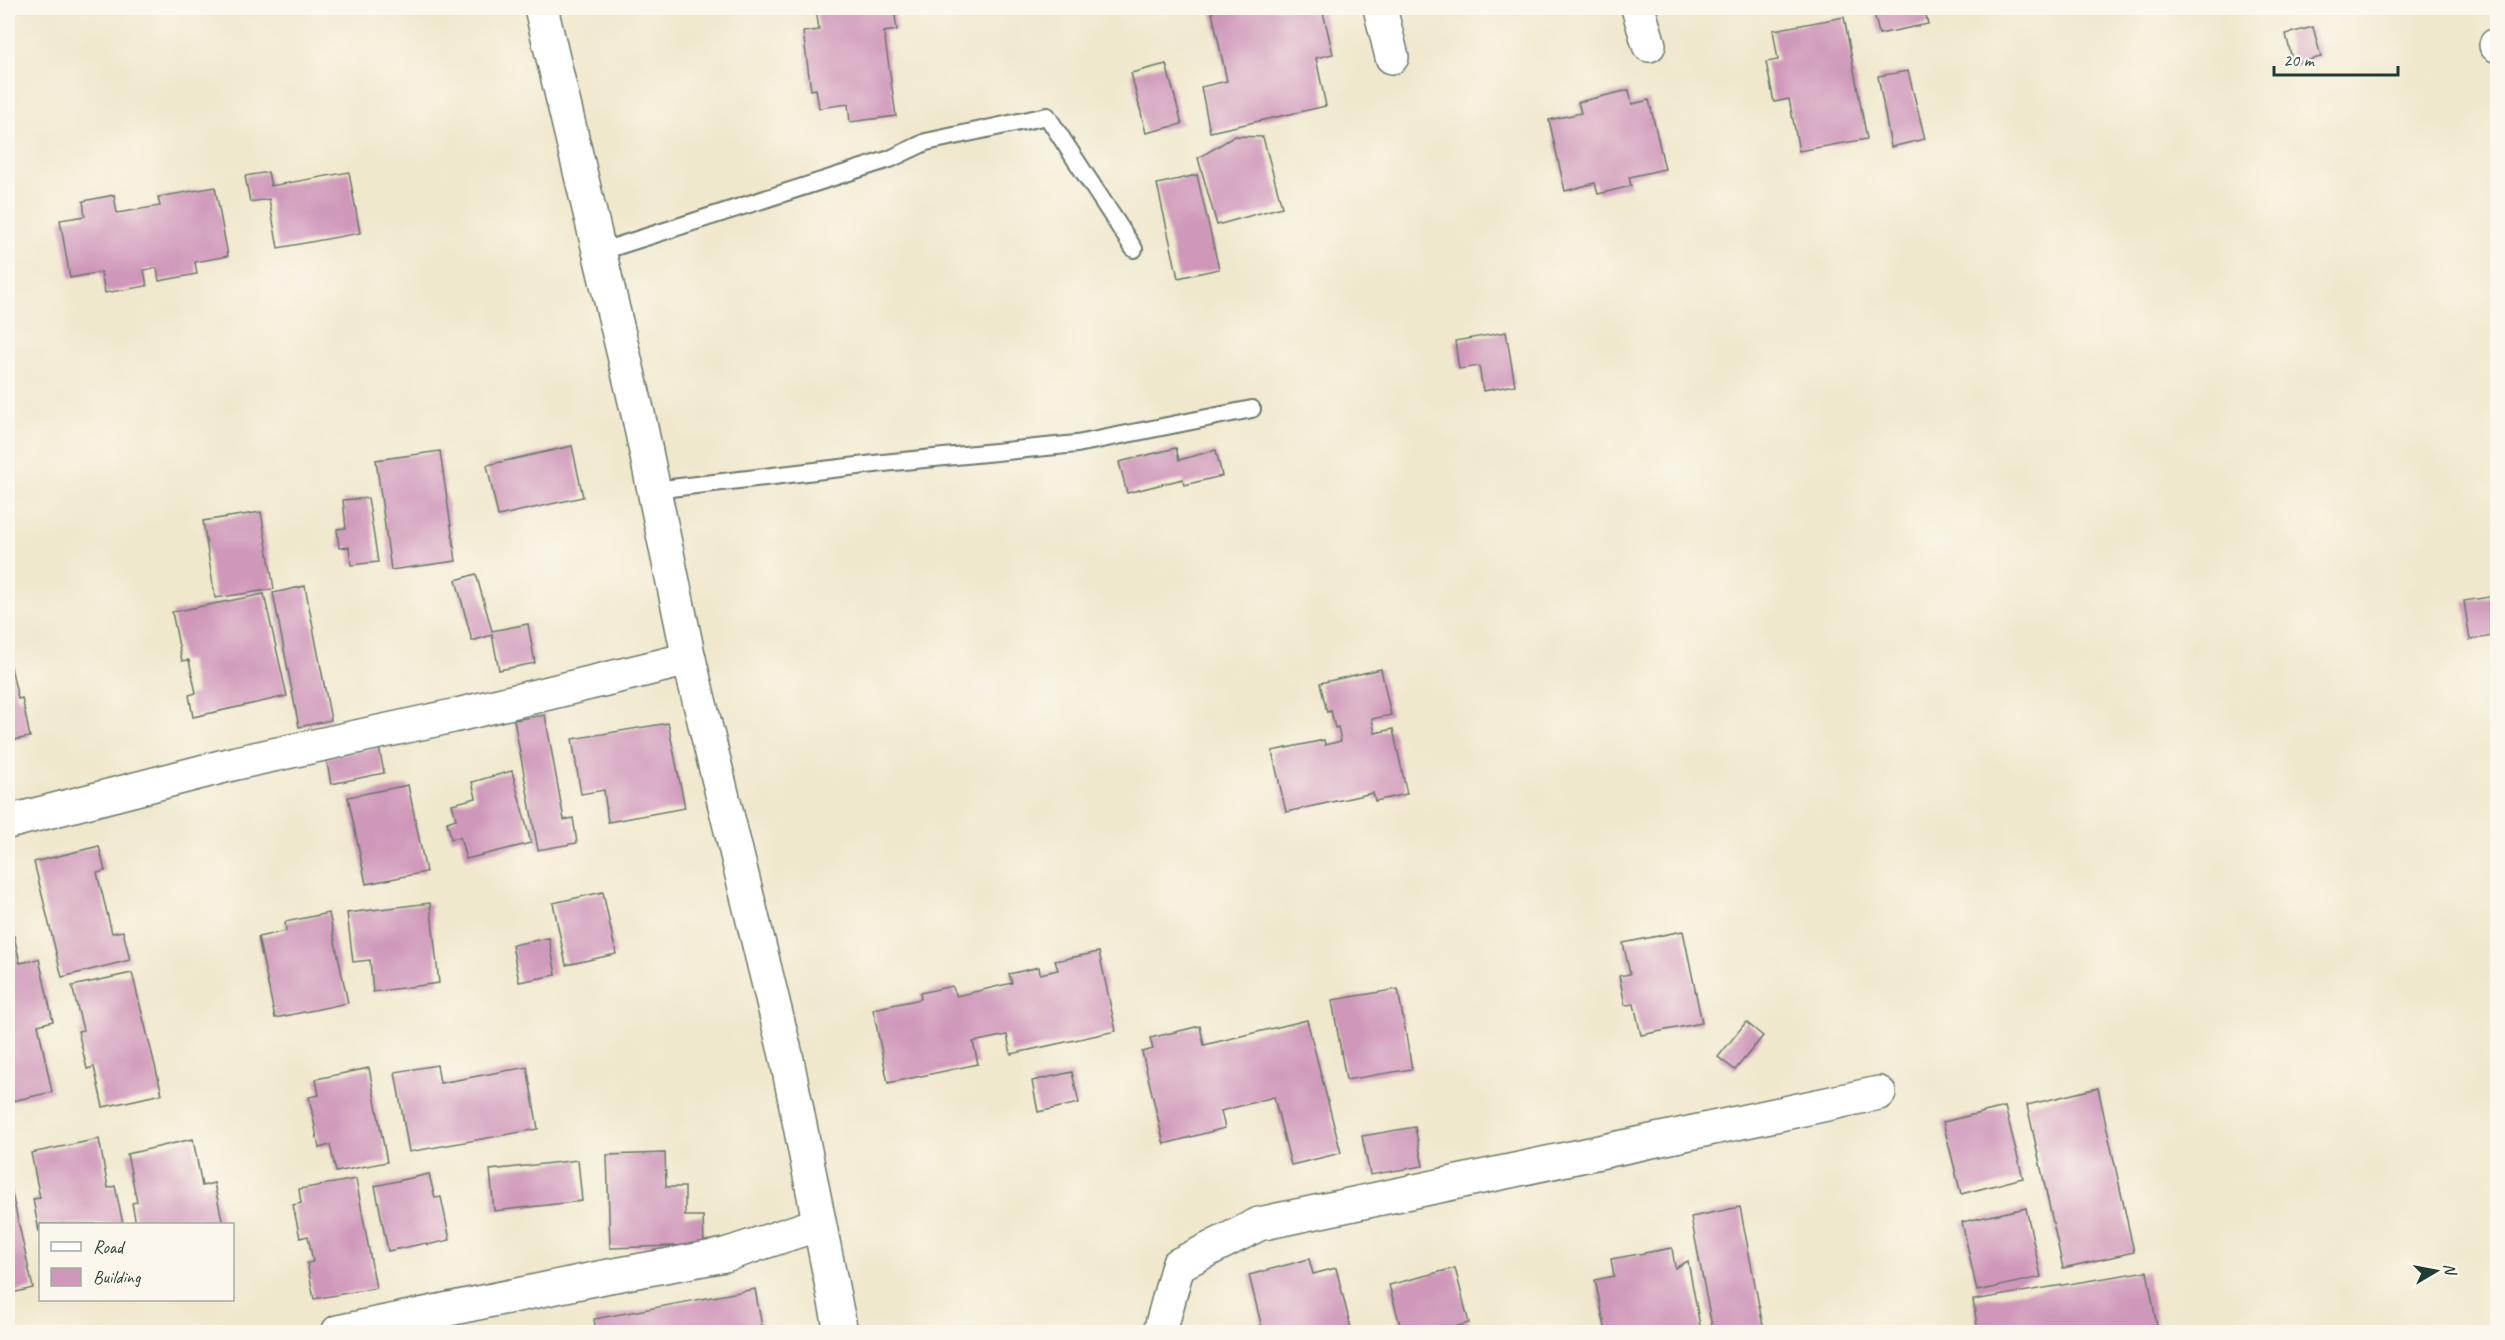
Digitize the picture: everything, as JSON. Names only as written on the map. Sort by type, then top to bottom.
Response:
[{"type":"street","points":[[541,8],[654,490],[689,659],[786,1055],[841,1332]]},
{"type":"street","points":[[1380,8],[1392,57]]},
{"type":"street","points":[[1638,8],[1650,45]]},
{"type":"street","points":[[8,822],[236,763],[453,716],[689,659]]},
{"type":"street","points":[[1160,1332],[1178,1265],[1259,1224],[1879,1093]]},
{"type":"street","points":[[338,1332],[604,1277],[725,1255],[819,1224]]},
{"type":"lane","points":[[599,252],[890,159],[926,142],[1047,116],[1134,249]]},
{"type":"lane","points":[[654,490],[1077,444],[1252,409]]},
{"type":"building","points":[[816,8],[894,8],[897,30],[884,32],[896,116],[850,122],[848,104],[819,108],[816,89],[811,90],[803,32],[819,30]]},
{"type":"building","points":[[1211,8],[1308,8],[1309,11],[1322,8],[1333,54],[1316,58],[1326,106],[1210,132],[1201,87],[1227,81]]},
{"type":"building","points":[[1873,8],[1924,8],[1928,24],[1879,34]]},
{"type":"building","points":[[1844,17],[1867,139],[1799,151],[1789,99],[1774,102],[1766,62],[1778,60],[1773,30]]},
{"type":"building","points":[[2313,27],[2321,57],[2293,64],[2286,34]]},
{"type":"building","points":[[1166,64],[1182,124],[1146,133],[1131,73]]},
{"type":"building","points":[[1908,71],[1925,139],[1891,147],[1878,76]]},
{"type":"building","points":[[1629,90],[1632,104],[1649,100],[1665,169],[1629,177],[1631,186],[1598,194],[1595,183],[1565,191],[1549,120],[1581,113],[1578,102]]},
{"type":"building","points":[[1235,136],[1263,137],[1282,207],[1217,225],[1198,158]]},
{"type":"building","points":[[268,172],[271,186],[349,172],[360,233],[278,248],[269,199],[250,202],[245,176]]},
{"type":"building","points":[[1197,175],[1219,269],[1178,278],[1157,184]]},
{"type":"building","points":[[215,187],[228,256],[195,262],[197,274],[159,281],[157,268],[144,270],[147,286],[105,293],[101,272],[70,278],[60,220],[85,216],[83,201],[114,195],[117,213],[160,206],[158,197]]},
{"type":"building","points":[[1506,332],[1515,385],[1483,391],[1479,366],[1459,369],[1455,341]]},
{"type":"building","points":[[572,446],[583,497],[498,516],[487,465]]},
{"type":"building","points":[[1176,448],[1179,460],[1216,450],[1222,476],[1184,485],[1183,479],[1127,493],[1119,462]]},
{"type":"building","points":[[440,451],[456,561],[391,570],[376,460]]},
{"type":"building","points":[[368,498],[378,562],[351,565],[349,547],[339,548],[337,529],[346,528],[343,500]]},
{"type":"building","points":[[261,512],[274,589],[215,598],[203,521]]},
{"type":"building","points":[[476,574],[492,631],[528,624],[535,663],[499,670],[492,635],[472,641],[456,580]]},
{"type":"building","points":[[305,586],[331,720],[299,727],[273,593]]},
{"type":"building","points":[[264,594],[287,696],[193,717],[189,695],[196,693],[189,660],[182,661],[172,612]]},
{"type":"building","points":[[2495,596],[2498,635],[2470,640],[2464,601]]},
{"type":"building","points":[[8,653],[18,699],[22,698],[30,737],[8,741]]},
{"type":"building","points":[[1381,669],[1391,715],[1372,719],[1375,733],[1393,729],[1407,794],[1375,801],[1373,793],[1286,812],[1272,751],[1324,740],[1325,745],[1341,741],[1331,711],[1327,712],[1320,683]]},
{"type":"building","points":[[545,715],[564,820],[573,818],[577,843],[538,850],[514,720]]},
{"type":"building","points":[[668,723],[685,808],[608,822],[604,790],[581,794],[572,739]]},
{"type":"building","points":[[379,747],[384,773],[331,784],[326,757]]},
{"type":"building","points":[[512,771],[531,843],[466,859],[460,837],[451,839],[447,822],[456,819],[452,804],[476,798],[472,782]]},
{"type":"building","points":[[408,785],[426,872],[366,884],[348,797]]},
{"type":"building","points":[[99,846],[105,871],[97,873],[112,933],[123,931],[130,960],[62,977],[34,862]]},
{"type":"building","points":[[603,892],[616,954],[566,965],[553,903]]},
{"type":"building","points":[[430,903],[439,983],[373,992],[370,960],[353,962],[347,913]]},
{"type":"building","points":[[329,913],[348,1003],[275,1018],[258,937],[286,931],[285,922]]},
{"type":"building","points":[[1683,931],[1702,1023],[1641,1035],[1634,1004],[1625,1005],[1619,976],[1630,974],[1623,943]]},
{"type":"building","points":[[14,936],[20,963],[39,959],[53,1021],[38,1025],[52,1092],[8,1102],[8,938]]},
{"type":"building","points":[[549,938],[556,975],[519,982],[512,945]]},
{"type":"building","points":[[1099,952],[1116,1031],[1011,1054],[1007,1035],[973,1042],[978,1064],[888,1083],[873,1009],[921,999],[920,993],[952,986],[957,996],[1012,983],[1009,974],[1039,967],[1040,974],[1058,970],[1055,961]]},
{"type":"building","points":[[132,973],[162,1094],[103,1107],[94,1067],[87,1069],[78,1031],[83,1030],[72,986]]},
{"type":"building","points":[[1398,989],[1412,1069],[1346,1080],[1332,1000]]},
{"type":"building","points":[[1307,1020],[1341,1153],[1291,1165],[1274,1097],[1221,1111],[1225,1128],[1164,1144],[1142,1052],[1153,1049],[1150,1038],[1200,1026],[1204,1045]]},
{"type":"building","points":[[1746,1022],[1763,1036],[1735,1070],[1718,1057]]},
{"type":"building","points":[[437,1065],[440,1083],[527,1067],[538,1129],[409,1152],[395,1072]]},
{"type":"building","points":[[369,1068],[387,1162],[336,1172],[330,1145],[319,1148],[309,1097],[319,1095],[316,1079]]},
{"type":"building","points":[[1072,1072],[1079,1103],[1038,1112],[1032,1081]]},
{"type":"building","points":[[2098,1088],[2134,1252],[2063,1268],[2027,1105]]},
{"type":"building","points":[[2005,1107],[2023,1178],[1961,1194],[1943,1122]]},
{"type":"building","points":[[1415,1127],[1423,1166],[1370,1175],[1362,1136]]},
{"type":"building","points":[[99,1139],[108,1188],[115,1186],[123,1223],[39,1223],[39,1232],[33,1199],[40,1198],[31,1153]]},
{"type":"building","points":[[193,1139],[202,1186],[214,1183],[223,1223],[136,1223],[132,1203],[137,1202],[127,1154]]},
{"type":"building","points":[[665,1153],[666,1187],[685,1187],[685,1216],[703,1216],[704,1245],[610,1248],[607,1155]]},
{"type":"building","points":[[578,1160],[582,1201],[494,1211],[490,1170]]},
{"type":"building","points":[[429,1174],[435,1198],[441,1197],[450,1240],[388,1251],[375,1186]]},
{"type":"building","points":[[8,1176],[33,1288],[8,1294]]},
{"type":"building","points":[[356,1179],[376,1288],[314,1299],[307,1263],[313,1262],[308,1236],[300,1238],[293,1205],[301,1203],[299,1189]]},
{"type":"building","points":[[1740,1207],[1763,1326],[1713,1332],[1691,1217]]},
{"type":"building","points":[[2026,1208],[2041,1277],[1977,1291],[1962,1222]]},
{"type":"building","points":[[1672,1248],[1675,1268],[1688,1261],[1701,1331],[1606,1332],[1595,1280],[1614,1276],[1611,1259]]},
{"type":"building","points":[[1309,1259],[1313,1274],[1336,1268],[1352,1332],[1263,1332],[1249,1275]]},
{"type":"building","points":[[1455,1268],[1469,1323],[1454,1327],[1456,1332],[1402,1332],[1389,1285]]},
{"type":"building","points":[[2147,1271],[2158,1332],[1978,1332],[1973,1300]]},
{"type":"building","points":[[755,1289],[763,1332],[596,1332],[594,1319]]}]
